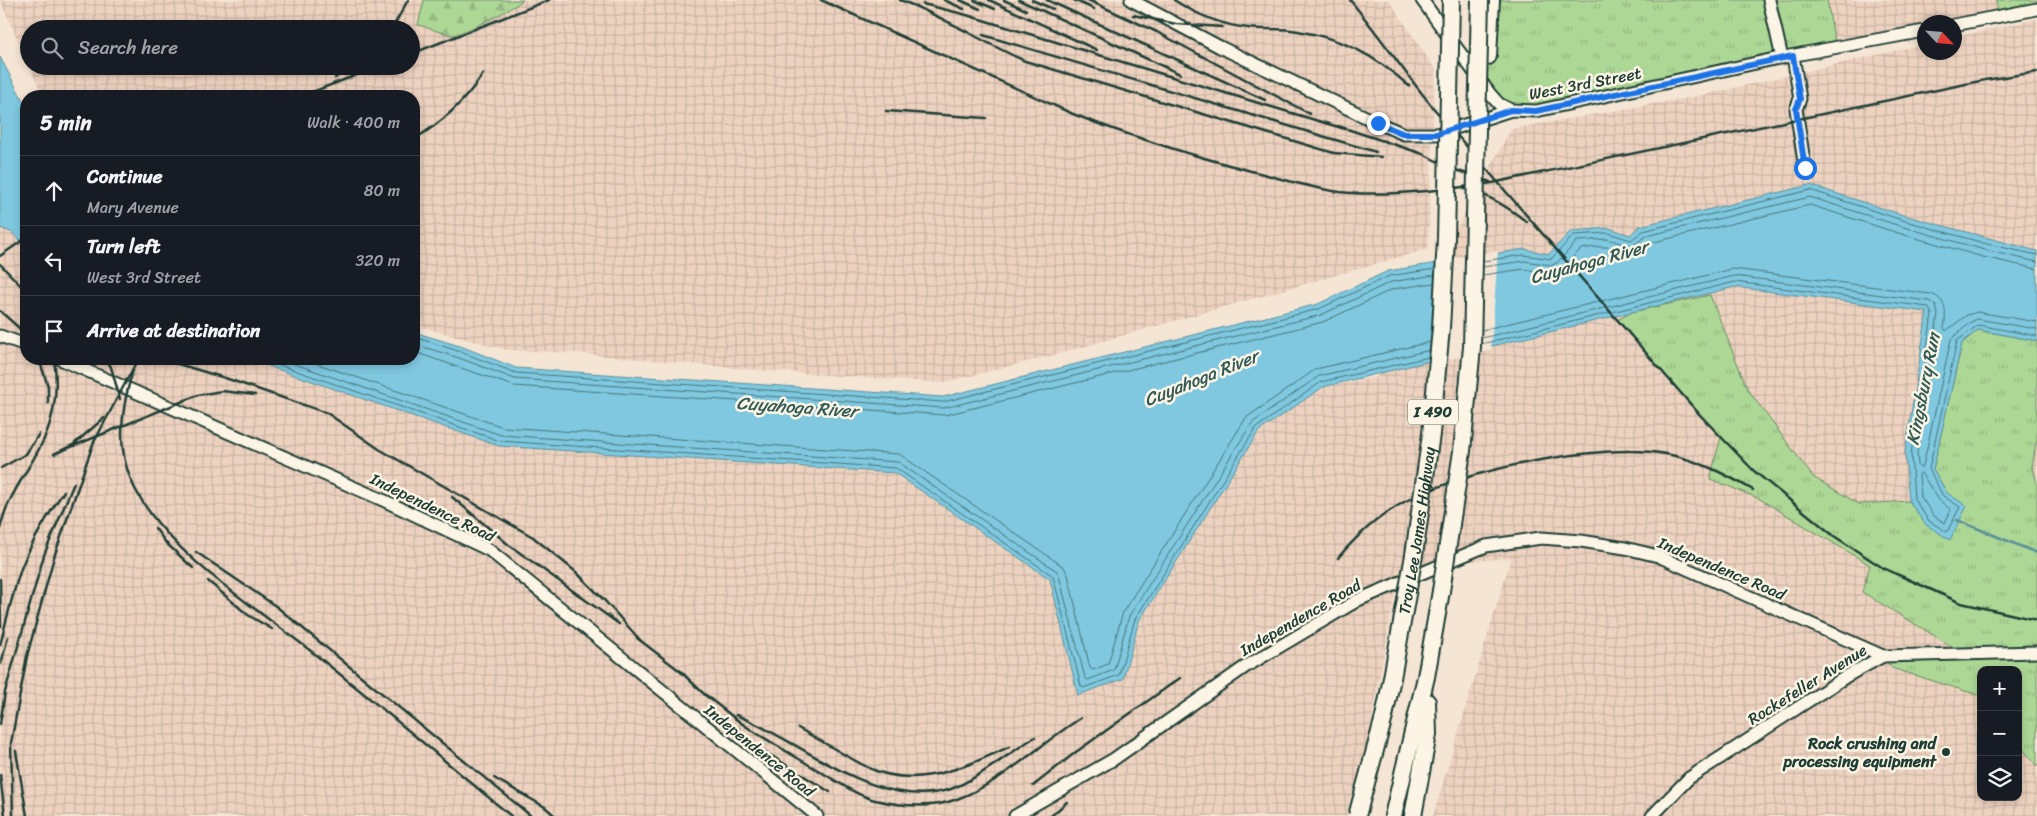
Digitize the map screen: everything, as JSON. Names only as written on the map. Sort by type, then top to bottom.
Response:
[{"type":"highway","name":"Troy Lee James Highway","points":[[1357,816],[1384,717],[1392,678],[1429,459],[1443,299],[1451,0]]},
{"type":"highway","name":"Troy Lee James Highway","points":[[1393,816],[1426,677],[1450,542],[1462,451],[1472,347],[1480,0]]},
{"type":"highway","points":[[1477,87],[1488,56],[1491,0]]},
{"type":"highway","points":[[1413,816],[1428,734],[1426,677]]},
{"type":"street","name":"West 3rd Street","points":[[1131,0],[1220,47],[1404,134],[1437,134],[1511,110],[1536,111],[1788,56],[1917,32]]},
{"type":"street","points":[[1422,0],[1490,94],[1499,104],[1511,110]]},
{"type":"street","points":[[1769,0],[1800,99],[1796,109],[1805,168]]},
{"type":"street","points":[[1962,24],[2037,9]]},
{"type":"street","points":[[0,336],[20,343]]},
{"type":"street","name":"Independence Road","points":[[74,365],[385,501],[489,550],[803,812],[817,816]]},
{"type":"street","name":"Independence Road","points":[[1015,816],[1114,759],[1245,667],[1358,600],[1486,546],[1541,538],[1573,540],[1624,548],[1658,556],[1883,656]]},
{"type":"street","name":"Rockefeller Avenue","points":[[1652,816],[1689,778],[1847,676],[1883,656],[2037,652]]},
{"type":"shaded area","points":[[0,0],[1389,0],[1435,69],[1428,249],[1054,355],[942,383],[757,370],[576,353],[507,350],[420,327],[420,90],[40,90],[33,75],[420,75],[420,20],[20,20],[20,45]]},
{"type":"shaded area","points":[[1827,0],[1996,0],[1999,17],[1962,21],[1962,15],[1917,15],[1917,32],[1836,48]]},
{"type":"shaded area","points":[[2037,19],[2037,816],[1433,816],[1511,558],[1458,562],[1395,594],[1369,735],[1346,816],[0,816],[0,228],[11,232],[20,240],[20,365],[265,365],[499,446],[895,473],[1050,579],[1078,695],[1123,679],[1139,621],[1259,431],[1323,387],[1376,377],[1511,129],[1699,96],[1917,46],[1917,60],[1962,60],[1962,35]]},
{"type":"green space","points":[[424,0],[523,0],[489,20],[458,34],[452,35],[420,26],[419,20]]},
{"type":"green space","points":[[1499,0],[1827,0],[1836,48],[1520,112],[1490,94],[1485,75]]},
{"type":"green space","points":[[1996,0],[2037,0],[2037,9],[1999,17]]},
{"type":"green space","points":[[1710,295],[1748,390],[1813,477],[1859,504],[1909,501],[1926,525],[1947,493],[1933,469],[1962,343],[1978,330],[2037,341],[2037,439],[2032,466],[2037,482],[2037,766],[2022,748],[2022,666],[1977,666],[1977,695],[1892,668],[1883,656],[1963,653],[1862,592],[1870,565],[1758,498],[1710,479],[1721,437],[1617,320],[1632,312]]},
{"type":"water","points":[[0,57],[20,95],[20,240],[11,232],[0,228]]},
{"type":"water","name":"Cuyahoga River","points":[[1810,185],[1903,215],[2037,251],[2037,341],[1978,330],[1962,343],[1933,469],[1947,493],[1967,506],[1950,540],[1926,525],[1909,501],[1905,453],[1927,312],[1735,287],[1323,387],[1259,431],[1139,621],[1123,679],[1078,695],[1050,579],[895,473],[499,446],[265,365],[420,365],[420,334],[463,347],[516,368],[943,397],[1318,304],[1388,271],[1524,249],[1549,254],[1571,231],[1609,228],[1630,235],[1640,226]]},
{"type":"pier","points":[[1498,251],[1491,350],[1432,363],[1439,260]]},
{"type":"waterway","name":"Kingsbury Run","points":[[1957,520],[2037,553]]},
{"type":"railway","points":[[397,20],[408,0]]},
{"type":"railway","points":[[420,50],[549,0]]},
{"type":"railway","points":[[821,0],[1073,114],[1206,159],[1295,183],[1340,192],[1377,194],[1416,192],[1492,183],[1985,80],[2037,72]]},
{"type":"railway","points":[[900,0],[916,6],[1025,61],[1334,153],[1381,157]]},
{"type":"railway","points":[[944,0],[964,9]]},
{"type":"railway","points":[[960,0],[980,9]]},
{"type":"railway","points":[[974,0],[995,9]]},
{"type":"railway","points":[[989,0],[1097,50]]},
{"type":"railway","points":[[1004,0],[1026,10]]},
{"type":"railway","points":[[1019,0],[1180,74]]},
{"type":"railway","points":[[1032,0],[1053,9]]},
{"type":"railway","points":[[1047,0],[1265,100]]},
{"type":"railway","points":[[1074,0],[1094,9]]},
{"type":"railway","points":[[1088,0],[1157,32],[1310,114]]},
{"type":"railway","points":[[1174,0],[1200,15],[1219,22],[1248,28],[1298,31],[1315,34],[1344,44],[1371,57],[1409,86]]},
{"type":"railway","points":[[1350,0],[1436,111],[1699,414],[1754,471],[1834,536],[1883,568],[1961,603],[2037,620]]},
{"type":"railway","points":[[923,4],[963,14],[1345,129]]},
{"type":"railway","points":[[1133,15],[1176,24],[1222,27]]},
{"type":"railway","points":[[983,35],[1376,152]]},
{"type":"railway","points":[[420,135],[452,111],[483,74]]},
{"type":"railway","points":[[335,78],[340,75]]},
{"type":"railway","points":[[318,90],[357,75]]},
{"type":"railway","points":[[886,111],[986,118]]},
{"type":"railway","points":[[1338,126],[1423,154],[1450,168],[1490,182]]},
{"type":"railway","points":[[1464,189],[1481,194],[1505,206],[1527,222]]},
{"type":"railway","points":[[0,256],[20,242]]},
{"type":"railway","points":[[0,264],[20,285]]},
{"type":"railway","points":[[0,311],[20,330]]},
{"type":"railway","points":[[41,365],[48,386],[48,403]]},
{"type":"railway","points":[[0,529],[8,505],[44,439],[51,420],[55,399],[55,365]]},
{"type":"railway","points":[[110,365],[120,399]]},
{"type":"railway","points":[[13,816],[11,743],[27,656],[54,557],[93,444],[135,365]]},
{"type":"railway","points":[[181,365],[327,413],[379,449],[533,537],[576,572],[641,641]]},
{"type":"railway","points":[[133,370],[125,402],[122,433],[123,449],[131,479],[152,516],[191,558],[333,668],[511,816]]},
{"type":"railway","points":[[104,418],[73,445],[54,454],[198,395],[222,391],[255,395]]},
{"type":"railway","points":[[1,468],[26,454],[39,434]]},
{"type":"railway","points":[[1338,558],[1360,534],[1404,502],[1460,480],[1495,470],[1570,455],[1639,451],[1666,454],[1711,468],[1753,490]]},
{"type":"railway","points":[[0,724],[5,692],[44,555],[74,483]]},
{"type":"railway","points":[[0,645],[22,566],[41,527],[64,491]]},
{"type":"railway","points":[[452,497],[509,545],[619,624]]},
{"type":"railway","points":[[155,528],[166,543],[193,568]]},
{"type":"railway","points":[[196,552],[277,607],[531,816]]},
{"type":"railway","points":[[0,579],[1,626]]},
{"type":"railway","points":[[208,581],[248,615],[272,629]]},
{"type":"railway","points":[[1,664],[8,637]]},
{"type":"railway","points":[[637,638],[684,674]]},
{"type":"railway","points":[[679,670],[711,699]]},
{"type":"railway","points":[[1033,786],[1076,752],[1180,678]]},
{"type":"railway","points":[[705,695],[750,729],[847,788],[875,800],[906,805],[937,804],[974,792],[1006,773],[1081,718]]},
{"type":"railway","points":[[716,715],[740,729]]},
{"type":"railway","points":[[736,715],[761,726],[840,770],[868,783],[896,791],[923,794],[951,789],[961,785],[1035,737]]},
{"type":"railway","points":[[798,728],[869,768],[905,777],[940,773],[958,768],[1009,747]]},
{"type":"railway","points":[[752,744],[830,792]]},
{"type":"railway","points":[[16,751],[27,816]]},
{"type":"railway","points":[[0,775],[5,816]]},
{"type":"railway","points":[[494,778],[545,807],[555,816]]},
{"type":"railway","points":[[1051,816],[1067,802]]},
{"type":"place","name":"Rock crushing and processing equipment","points":[[1946,752]]},
{"type":"route","points":[[1378,123],[1404,134],[1437,134],[1511,110],[1520,112],[1536,111],[1793,56],[1800,99],[1796,109],[1805,168]]}]
